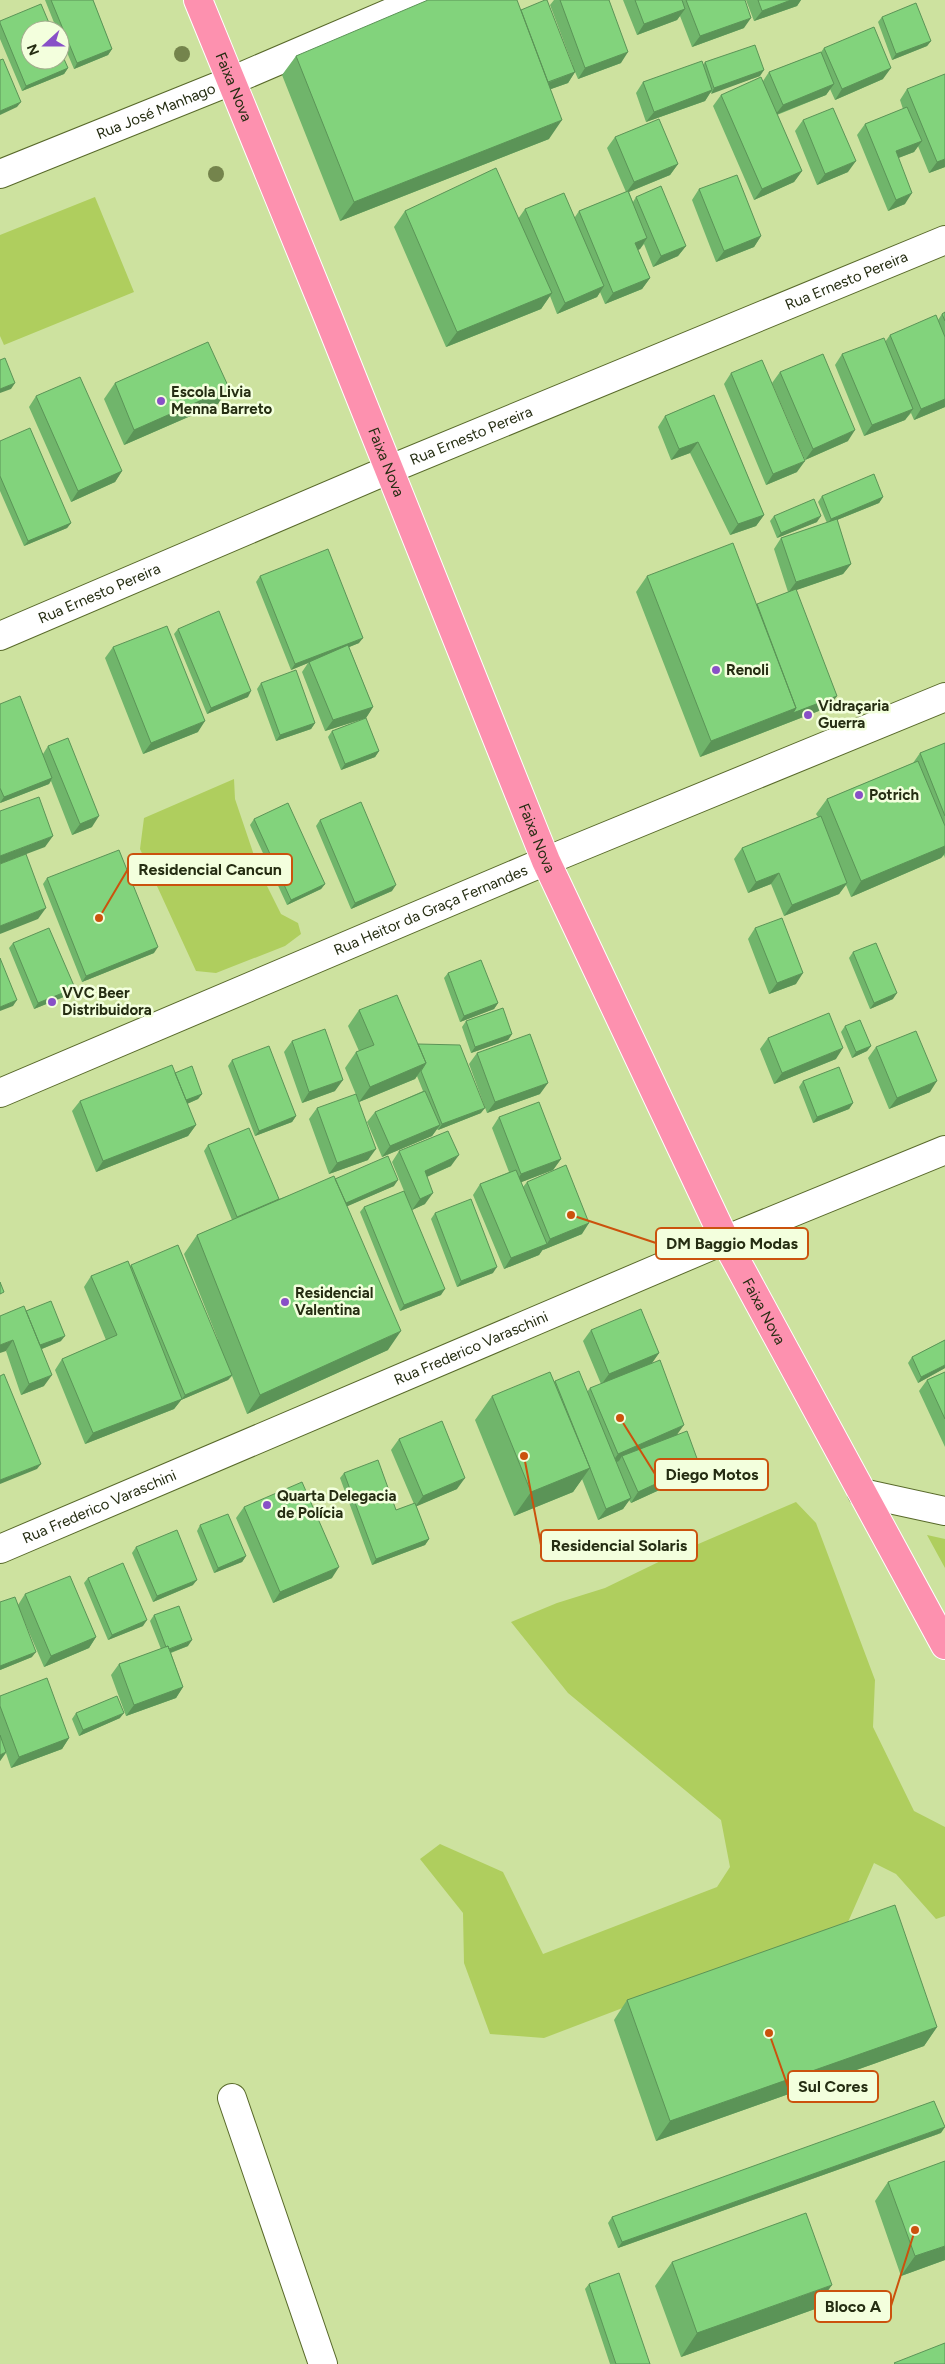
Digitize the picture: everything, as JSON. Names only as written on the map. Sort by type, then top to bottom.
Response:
[{"type":"highway","name":"Faixa Nova","points":[[198,0],[546,861],[725,1240],[945,1645]]},
{"type":"street","name":"Rua José Manhago","points":[[0,174],[231,81],[420,0]]},
{"type":"street","name":"Rua Ernesto Pereira","points":[[0,636],[388,470],[945,240]]},
{"type":"street","name":"Rua Heitor da Graça Fernandes","points":[[0,1093],[546,861],[945,697]]},
{"type":"street","name":"Rua Frederico Varaschini","points":[[0,1549],[725,1240],[945,1150]]},
{"type":"street","points":[[862,1493],[945,1511]]},
{"type":"street","points":[[232,2098],[323,2364]]},
{"type":"green space","points":[[95,197],[134,292],[4,345],[0,336],[0,235]]},
{"type":"green space","points":[[234,779],[235,799],[259,870],[281,914],[298,923],[301,934],[285,946],[216,973],[196,971],[140,849],[144,818]]},
{"type":"green space","points":[[796,1502],[816,1523],[875,1680],[873,1727],[914,1811],[945,1827],[945,1916],[936,1919],[896,1874],[874,1863],[848,1922],[544,2038],[490,2034],[464,1963],[463,1913],[420,1859],[440,1844],[503,1872],[543,1954],[717,1887],[730,1867],[721,1820],[568,1693],[511,1622],[557,1603],[605,1588],[675,1554]]},
{"type":"green space","points":[[927,1535],[945,1539],[945,1568]]},
{"type":"building","points":[[51,0],[93,0],[112,49],[77,63],[70,46],[70,20],[59,20]]},
{"type":"building","points":[[428,0],[517,0],[562,120],[354,202],[296,56]]},
{"type":"building","points":[[547,0],[575,72],[548,82],[521,10]]},
{"type":"building","points":[[560,0],[609,0],[628,52],[585,68]]},
{"type":"building","points":[[635,0],[682,0],[685,9],[644,24]]},
{"type":"building","points":[[686,0],[745,0],[751,18],[700,36]]},
{"type":"building","points":[[758,0],[791,0],[762,11]]},
{"type":"building","points":[[916,3],[931,41],[896,54],[882,17]]},
{"type":"building","points":[[41,4],[48,20],[20,20],[20,70],[63,70],[26,86],[0,21]]},
{"type":"building","points":[[874,27],[891,68],[842,89],[824,48]]},
{"type":"building","points":[[755,45],[764,70],[714,88],[705,62]]},
{"type":"building","points":[[821,52],[834,84],[783,105],[769,72]]},
{"type":"building","points":[[3,59],[21,102],[0,111],[0,60]]},
{"type":"building","points":[[702,61],[712,90],[654,112],[643,82]]},
{"type":"building","points":[[945,74],[945,159],[937,162],[907,89]]},
{"type":"building","points":[[761,77],[802,171],[762,189],[721,95]]},
{"type":"building","points":[[907,107],[922,141],[896,151],[912,193],[896,200],[865,124]]},
{"type":"building","points":[[833,108],[856,161],[825,174],[803,120]]},
{"type":"building","points":[[659,119],[678,164],[634,182],[615,137]]},
{"type":"building","points":[[496,168],[552,293],[457,332],[405,211]]},
{"type":"building","points":[[737,175],[761,236],[724,251],[699,189]]},
{"type":"building","points":[[661,186],[686,246],[661,256],[636,197]]},
{"type":"building","points":[[628,191],[647,238],[635,243],[650,278],[613,293],[579,211]]},
{"type":"building","points":[[564,193],[604,286],[565,303],[525,209]]},
{"type":"building","points":[[936,315],[945,337],[945,399],[921,409],[890,335]]},
{"type":"building","points":[[884,338],[913,409],[872,425],[842,354]]},
{"type":"building","name":"Escola Livia Menna Barreto","points":[[208,342],[229,388],[134,430],[115,383]]},
{"type":"building","points":[[823,354],[855,430],[813,449],[780,372]]},
{"type":"building","points":[[5,358],[15,383],[0,389],[0,360]]},
{"type":"building","points":[[762,360],[805,461],[773,474],[731,373]]},
{"type":"building","points":[[80,377],[122,471],[78,491],[36,396]]},
{"type":"building","points":[[714,395],[764,515],[738,524],[698,442],[679,449],[665,416]]},
{"type":"building","points":[[30,428],[71,523],[28,541],[0,476],[0,441]]},
{"type":"building","points":[[874,474],[883,497],[831,519],[822,496]]},
{"type":"building","points":[[814,499],[821,516],[781,533],[774,516]]},
{"type":"building","points":[[837,519],[851,564],[796,582],[781,538]]},
{"type":"building","name":"Renoli","points":[[733,543],[796,708],[711,741],[647,576]]},
{"type":"building","points":[[328,549],[363,638],[295,664],[260,576]]},
{"type":"building","points":[[796,589],[837,696],[793,713],[796,708],[757,604]]},
{"type":"building","points":[[219,611],[251,691],[211,708],[178,629]]},
{"type":"building","points":[[167,626],[205,721],[151,743],[113,647]]},
{"type":"building","points":[[348,645],[373,707],[333,720],[309,662]]},
{"type":"building","points":[[296,670],[315,723],[280,735],[261,683]]},
{"type":"building","points":[[20,696],[52,778],[4,797],[0,788],[0,704]]},
{"type":"building","points":[[366,718],[379,751],[345,764],[332,731]]},
{"type":"building","points":[[68,738],[99,816],[80,824],[48,746]]},
{"type":"building","points":[[945,743],[945,816],[920,753]]},
{"type":"building","points":[[918,761],[945,826],[945,846],[861,881],[827,799]]},
{"type":"building","points":[[39,797],[53,836],[0,856],[0,811]]},
{"type":"building","points":[[361,802],[396,885],[355,903],[320,820]]},
{"type":"building","points":[[288,803],[325,884],[291,900],[254,819]]},
{"type":"building","points":[[821,816],[847,883],[792,905],[779,873],[756,882],[742,848]]},
{"type":"building","points":[[119,850],[158,947],[86,976],[47,878]]},
{"type":"building","points":[[26,854],[46,908],[0,926],[0,864]]},
{"type":"building","points":[[782,918],[803,973],[777,983],[755,928]]},
{"type":"building","points":[[49,928],[75,988],[38,1003],[13,943]]},
{"type":"building","points":[[876,943],[897,993],[874,1003],[853,952]]},
{"type":"building","points":[[0,958],[17,1000],[0,1007]]},
{"type":"building","points":[[481,960],[498,1003],[464,1016],[448,973]]},
{"type":"building","points":[[397,995],[426,1063],[370,1087],[356,1052],[374,1045],[359,1010]]},
{"type":"building","points":[[503,1008],[512,1034],[475,1047],[466,1021]]},
{"type":"building","points":[[829,1013],[843,1048],[782,1073],[768,1038]]},
{"type":"building","points":[[860,1020],[871,1046],[856,1052],[845,1026]]},
{"type":"building","points":[[325,1029],[343,1080],[309,1092],[292,1041]]},
{"type":"building","points":[[916,1031],[937,1081],[897,1098],[876,1047]]},
{"type":"building","points":[[530,1034],[548,1083],[495,1102],[477,1053]]},
{"type":"building","points":[[418,1044],[460,1045],[485,1108],[442,1124],[421,1071],[426,1063]]},
{"type":"building","points":[[269,1046],[296,1116],[259,1131],[232,1060]]},
{"type":"building","points":[[172,1065],[196,1125],[103,1161],[80,1101]]},
{"type":"building","points":[[192,1066],[202,1094],[186,1100],[175,1073]]},
{"type":"building","points":[[839,1067],[853,1103],[817,1117],[803,1081]]},
{"type":"building","points":[[425,1091],[440,1125],[390,1146],[375,1112]]},
{"type":"building","points":[[356,1094],[376,1149],[337,1163],[317,1108]]},
{"type":"building","points":[[539,1102],[561,1159],[521,1174],[499,1117]]},
{"type":"building","points":[[249,1128],[279,1199],[237,1217],[208,1145]]},
{"type":"building","points":[[448,1131],[459,1155],[425,1171],[433,1193],[420,1199],[399,1151]]},
{"type":"building","points":[[388,1156],[398,1180],[346,1203],[335,1179]]},
{"type":"building","points":[[566,1165],[589,1223],[550,1239],[527,1182]]},
{"type":"building","points":[[516,1170],[547,1244],[511,1258],[480,1184]]},
{"type":"building","name":"Residencial Valentina","points":[[334,1176],[401,1331],[260,1395],[197,1235]]},
{"type":"building","points":[[404,1191],[445,1289],[404,1305],[364,1207]]},
{"type":"building","points":[[471,1199],[497,1267],[461,1281],[435,1213]]},
{"type":"building","points":[[178,1245],[232,1375],[185,1395],[131,1265]]},
{"type":"building","points":[[128,1261],[182,1399],[93,1433],[62,1359],[117,1335],[91,1276]]},
{"type":"building","points":[[0,1282],[4,1292],[0,1294]]},
{"type":"building","points":[[51,1301],[65,1336],[40,1345],[26,1311]]},
{"type":"building","points":[[24,1306],[52,1375],[29,1384],[13,1340],[0,1345],[0,1316]]},
{"type":"building","points":[[641,1309],[659,1353],[609,1374],[591,1330]]},
{"type":"building","points":[[945,1340],[945,1365],[921,1377],[912,1357]]},
{"type":"building","points":[[660,1360],[684,1425],[618,1454],[590,1388]]},
{"type":"building","points":[[579,1371],[631,1498],[606,1509],[555,1381]]},
{"type":"building","points":[[550,1372],[590,1468],[531,1492],[492,1396]]},
{"type":"building","points":[[945,1372],[945,1419],[927,1380]]},
{"type":"building","points":[[4,1374],[41,1464],[0,1480],[0,1376]]},
{"type":"building","points":[[442,1421],[465,1478],[423,1496],[399,1439]]},
{"type":"building","points":[[687,1431],[699,1464],[638,1492],[622,1456]]},
{"type":"building","points":[[378,1460],[396,1510],[415,1503],[429,1539],[376,1559],[344,1473]]},
{"type":"building","name":"Quarta Delegacia de Polícia","points":[[302,1482],[339,1567],[280,1592],[244,1507]]},
{"type":"building","points":[[228,1514],[246,1556],[218,1568],[200,1525]]},
{"type":"building","points":[[177,1530],[197,1580],[157,1596],[136,1547]]},
{"type":"building","points":[[123,1563],[147,1620],[112,1635],[88,1578]]},
{"type":"building","points":[[70,1576],[96,1637],[51,1656],[25,1594]]},
{"type":"building","points":[[15,1597],[36,1652],[0,1666],[0,1602]]},
{"type":"building","points":[[179,1606],[192,1640],[169,1649],[168,1646],[166,1647],[154,1615]]},
{"type":"building","points":[[168,1646],[183,1687],[134,1705],[119,1664]]},
{"type":"building","points":[[47,1678],[69,1738],[19,1757],[0,1706],[0,1696]]},
{"type":"building","points":[[117,1696],[124,1713],[83,1730],[76,1713]]},
{"type":"building","points":[[0,1735],[6,1752],[0,1755]]},
{"type":"building","points":[[895,1905],[937,2027],[670,2121],[627,2000]]},
{"type":"building","points":[[934,2101],[945,2127],[622,2242],[612,2217]]},
{"type":"building","points":[[945,2161],[945,2246],[915,2256],[888,2182]]},
{"type":"building","points":[[806,2213],[832,2285],[697,2333],[672,2262]]},
{"type":"building","points":[[619,2273],[650,2364],[616,2364],[589,2284]]},
{"type":"building","points":[[945,2343],[945,2364],[894,2363]]},
{"type":"place","name":"Escola Livia Menna Barreto","points":[[161,401]]},
{"type":"place","name":"Renoli","points":[[716,670]]},
{"type":"place","name":"Vidraçaria Guerra","points":[[808,715]]},
{"type":"place","name":"Potrich","points":[[859,795]]},
{"type":"place","name":"Residencial Cancun","points":[[99,918]]},
{"type":"place","name":"VVC Beer Distribuidora","points":[[52,1002]]},
{"type":"place","name":"DM Baggio Modas","points":[[571,1215]]},
{"type":"place","name":"Residencial Valentina","points":[[285,1302]]},
{"type":"place","name":"Diego Motos","points":[[620,1418]]},
{"type":"place","name":"Residencial Solaris","points":[[524,1456]]},
{"type":"place","name":"Quarta Delegacia de Polícia","points":[[267,1505]]},
{"type":"place","name":"Sul Cores","points":[[769,2033]]},
{"type":"place","name":"Bloco A","points":[[915,2230]]}]
